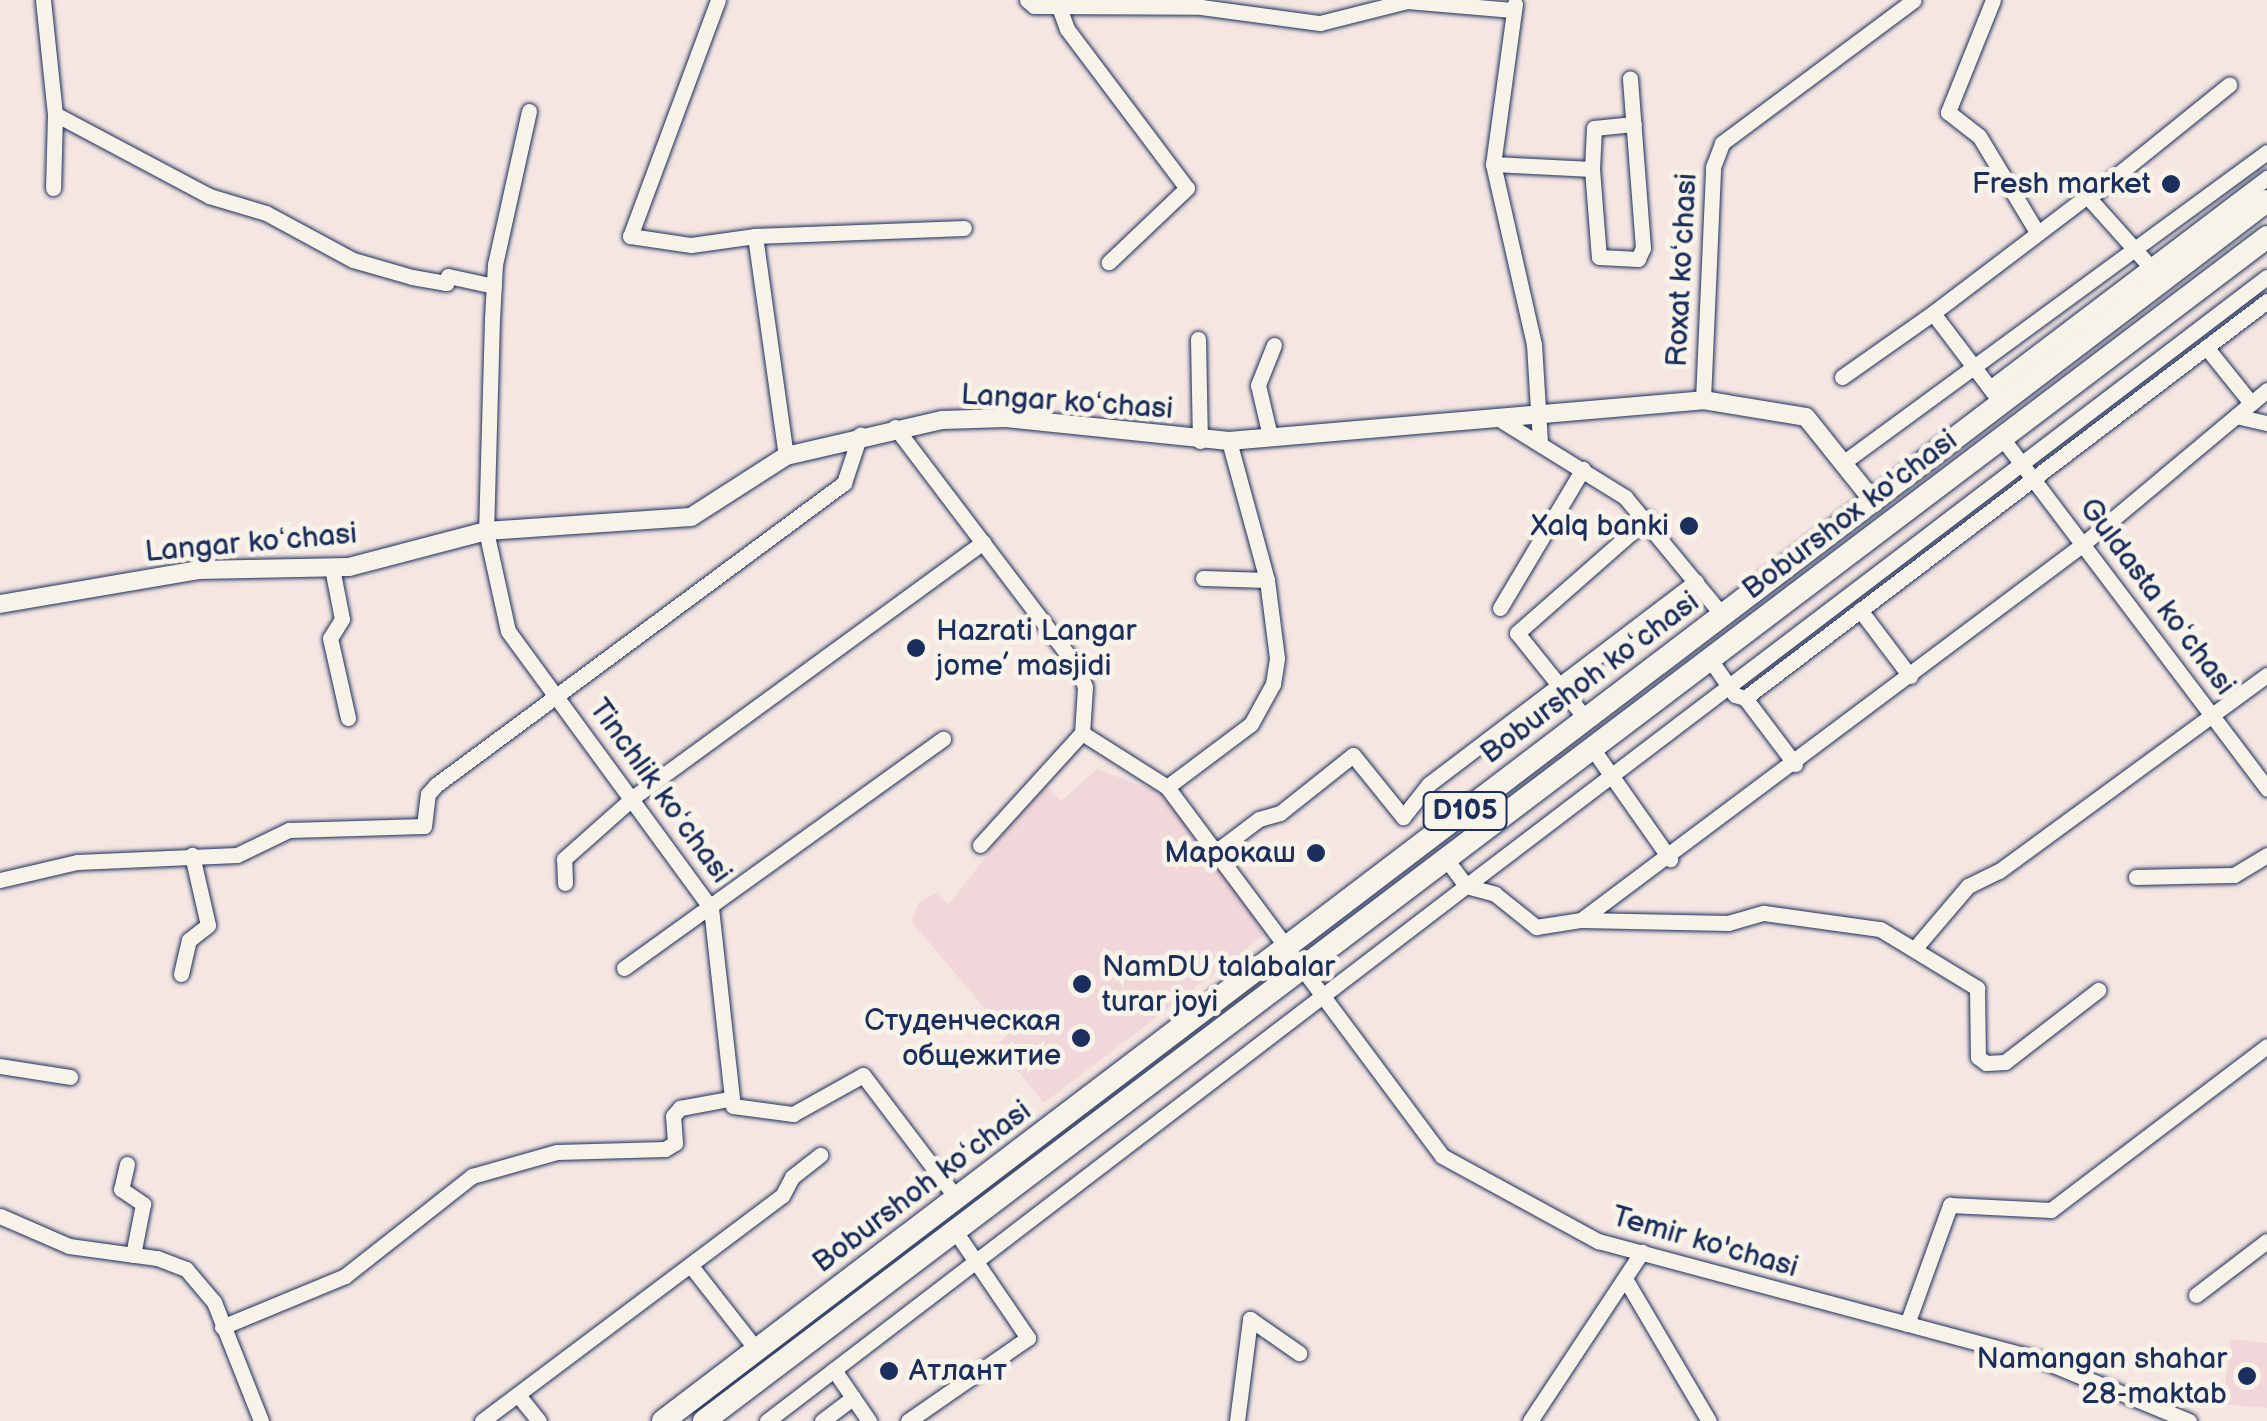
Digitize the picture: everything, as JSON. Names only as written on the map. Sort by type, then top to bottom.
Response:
[{"type":"main road","name":"Boburshoh koʻchasi","points":[[662,1421],[1875,503],[1996,396],[2157,272],[2209,233],[2267,202]]},
{"type":"main road","name":"Boburshox ko'chasi","points":[[704,1421],[2267,237]]},
{"type":"street","points":[[44,0],[55,114],[53,188]]},
{"type":"street","points":[[718,0],[630,236],[691,245],[755,236],[964,228]]},
{"type":"street","points":[[1027,0],[1059,7],[1200,7],[1320,23],[1408,1],[1514,5],[1494,164],[1534,344],[1540,442]]},
{"type":"street","name":"Roxat koʻchasi","points":[[1703,400],[1713,167],[1722,142],[1914,0]]},
{"type":"street","points":[[1992,0],[1948,112],[1978,136],[2038,232]]},
{"type":"street","points":[[1059,7],[1066,29],[1188,188],[1108,262]]},
{"type":"street","points":[[1630,78],[1634,124],[1643,248],[1638,259],[1599,258],[1592,169],[1594,128],[1634,124]]},
{"type":"street","points":[[1842,377],[2090,198],[2229,85]]},
{"type":"street","name":"Tinchlik koʻchasi","points":[[529,111],[494,286],[486,530],[508,631],[635,796],[711,908],[729,1099]]},
{"type":"street","points":[[55,114],[209,196],[266,213],[354,260],[412,278],[446,283],[448,276],[494,286]]},
{"type":"street","points":[[1844,462],[2267,152]]},
{"type":"street","points":[[1494,164],[1592,169]]},
{"type":"street","points":[[2189,208],[2209,233],[2267,178]]},
{"type":"street","points":[[2090,198],[2157,272]]},
{"type":"street","points":[[755,236],[786,456]]},
{"type":"street","points":[[767,1421],[1319,996],[2267,277]]},
{"type":"street","points":[[1745,698],[2267,301]]},
{"type":"street","points":[[1933,313],[1996,396]]},
{"type":"street","points":[[1198,340],[1200,441]]},
{"type":"street","points":[[1270,436],[1258,385],[1274,345]]},
{"type":"street","points":[[2206,348],[2250,402]]},
{"type":"street","points":[[1581,920],[1670,859],[2083,544],[2267,390]]},
{"type":"street","name":"Langar koʻchasi","points":[[0,604],[198,570],[332,568],[486,530],[691,517],[786,456],[895,427],[1006,418],[1229,441],[1491,414],[1703,400],[1806,416],[1875,503]]},
{"type":"street","points":[[1491,414],[1583,468],[1648,518],[1723,616]]},
{"type":"street","points":[[2236,416],[2267,423]]},
{"type":"street","points":[[895,427],[1078,668],[1085,687],[1082,733],[980,845]]},
{"type":"street","points":[[0,880],[77,862],[236,855],[289,830],[424,826],[428,794],[436,784],[844,483],[860,435]]},
{"type":"street","name":"Guldasta koʻchasi","points":[[2002,438],[2267,789]]},
{"type":"street","points":[[1082,733],[1168,786],[1251,724],[1267,700],[1277,658],[1267,580],[1229,441]]},
{"type":"street","points":[[1500,608],[1583,468]]},
{"type":"street","points":[[1586,719],[1517,632],[1648,518]]},
{"type":"street","points":[[565,883],[564,859],[635,796],[983,542]]},
{"type":"street","points":[[332,568],[342,619],[330,638],[348,718]]},
{"type":"street","points":[[1203,578],[1267,580]]},
{"type":"street","points":[[1218,850],[1259,818],[1280,814],[1353,755],[1402,817],[1429,784],[1696,581]]},
{"type":"street","points":[[1860,610],[1910,676]]},
{"type":"street","points":[[1709,658],[1795,764]]},
{"type":"street","points":[[1916,947],[1968,886],[1999,871],[2267,674]]},
{"type":"street","points":[[624,968],[943,739]]},
{"type":"street","points":[[1592,748],[1670,859]]},
{"type":"street","name":"Temir ko'chasi","points":[[1168,786],[1290,946],[1319,996],[1442,1156],[1570,1230],[2041,1360],[2189,1421]]},
{"type":"street","points":[[181,974],[189,940],[208,925],[192,855]]},
{"type":"street","points":[[2136,877],[2234,874],[2267,856]]},
{"type":"street","points":[[1446,860],[1466,886],[1495,894],[1527,924],[1581,920],[1728,923],[1764,912],[1880,928],[1977,988],[1978,1057],[1986,1062],[2004,1062],[2098,990]]},
{"type":"street","points":[[1208,1040],[1229,1068]]},
{"type":"street","points":[[1907,1324],[1950,1206],[2051,1210],[2267,1046]]},
{"type":"street","points":[[0,1066],[70,1077]]},
{"type":"street","points":[[222,1327],[345,1276],[472,1176],[557,1152],[665,1149],[675,1143],[673,1116],[680,1108],[729,1099],[744,1111],[793,1114],[863,1075],[957,1198]]},
{"type":"street","points":[[1118,1108],[1139,1136]]},
{"type":"street","points":[[482,1421],[782,1196],[792,1176],[820,1155]]},
{"type":"street","points":[[127,1164],[121,1188],[144,1204],[133,1255]]},
{"type":"street","points":[[0,1216],[69,1246],[133,1255],[186,1269],[202,1284],[260,1421]]},
{"type":"street","points":[[908,1421],[1028,1338],[955,1231]]},
{"type":"street","points":[[2196,1294],[2267,1241]]},
{"type":"street","points":[[1530,1421],[1627,1282],[1642,1252]]},
{"type":"street","points":[[691,1266],[756,1349]]},
{"type":"street","points":[[1627,1282],[1709,1421]]},
{"type":"street","points":[[1237,1421],[1250,1319],[1299,1353]]},
{"type":"street","points":[[834,1370],[868,1421]]},
{"type":"street","points":[[518,1394],[539,1421]]},
{"type":"street","points":[[822,1421],[853,1398]]},
{"type":"shaded area","name":"NamDU talabalar turar joyi","points":[[1097,769],[1161,793],[1267,933],[1044,1103],[997,1045],[1007,1035],[912,922],[919,902],[936,893],[949,904],[1044,782],[1061,801]]},
{"type":"shaded area","name":"Namangan shahar 28-maktab","points":[[2231,1339],[2267,1343],[2267,1408],[2223,1404]]},
{"type":"place","name":"Fresh market","points":[[2171,184]]},
{"type":"place","name":"Xalq banki","points":[[1689,526]]},
{"type":"place","name":"Hazrati Langar jome’ masjidi","points":[[916,648]]},
{"type":"place","name":"Марокаш","points":[[1316,853]]},
{"type":"place","name":"NamDU talabalar turar joyi","points":[[1082,984]]},
{"type":"place","name":"Студенческая общежитие","points":[[1081,1038]]},
{"type":"place","name":"Атлант","points":[[889,1371]]},
{"type":"place","name":"Namangan shahar 28-maktab","points":[[2247,1376]]}]
